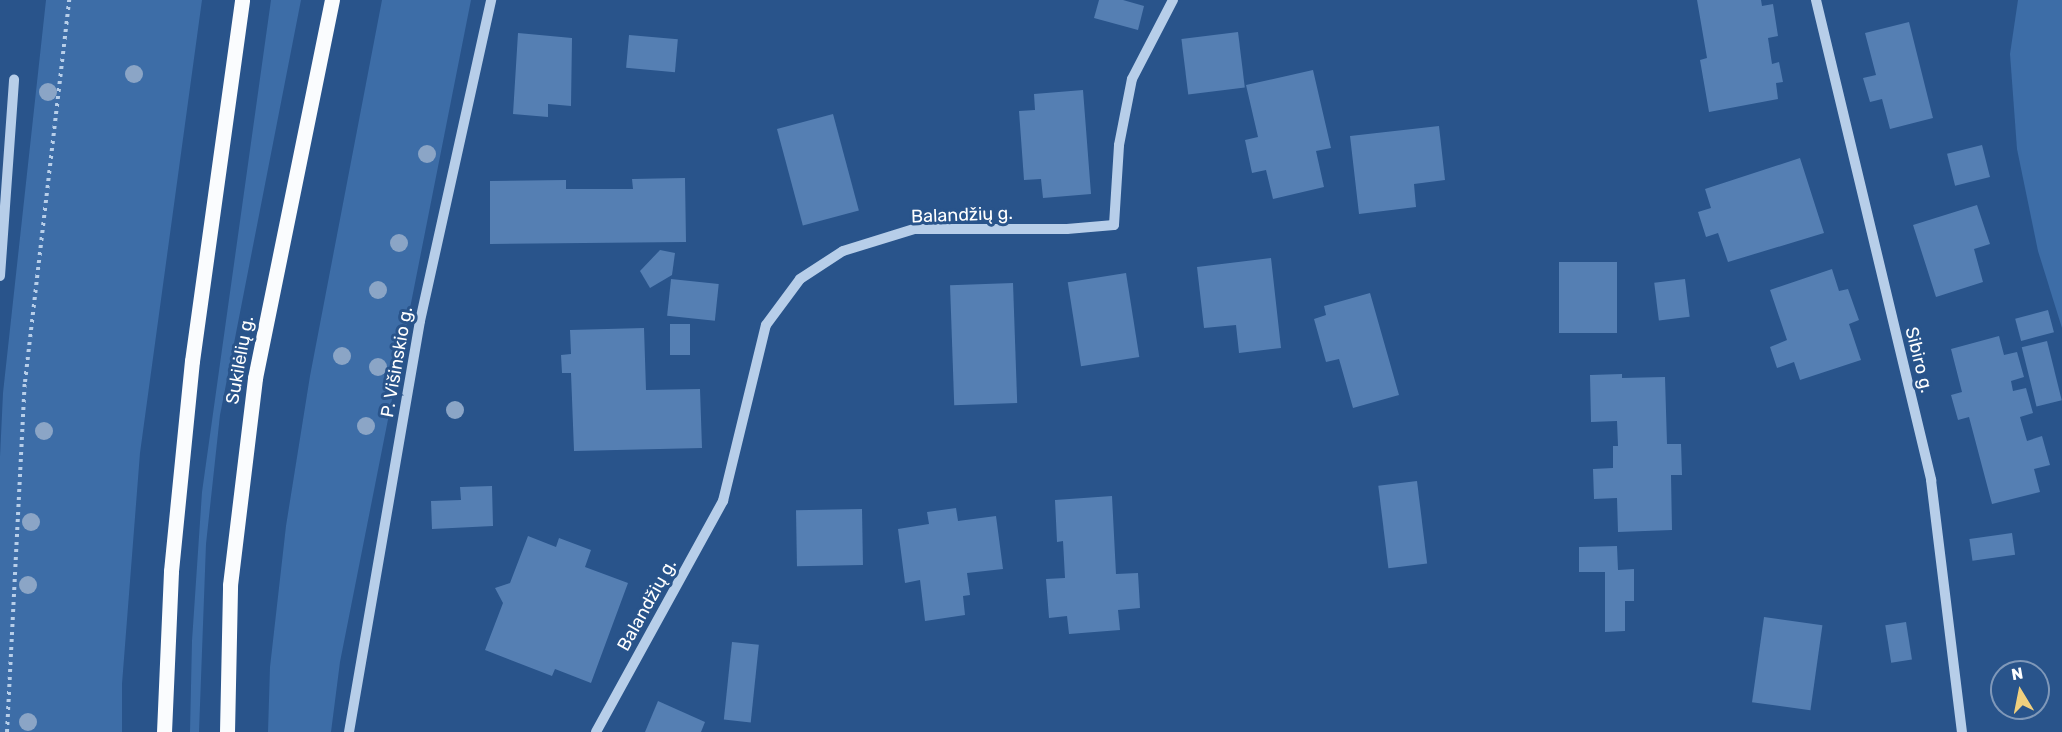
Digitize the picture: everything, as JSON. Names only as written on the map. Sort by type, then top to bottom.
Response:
[{"type":"main road","points":[[164,732],[171,571],[192,361],[242,0]]},
{"type":"main road","name":"Sukilėlių g.","points":[[227,732],[230,585],[255,378],[332,0]]},
{"type":"street","name":"P. Višinskio g.","points":[[349,732],[420,321],[491,0]]},
{"type":"street","name":"Balandžių g.","points":[[596,732],[723,501],[766,325],[800,279],[843,251],[914,230],[1067,230],[1114,225],[1119,144],[1132,79],[1173,0]]},
{"type":"street","name":"Sibiro g.","points":[[1816,0],[1931,480],[1962,732]]},
{"type":"street","points":[[0,276],[14,78]]},
{"type":"path","points":[[7,732],[25,382],[69,0]]},
{"type":"shaded area","points":[[46,0],[202,0],[140,453],[122,684],[122,732],[0,732],[0,457],[3,393]]},
{"type":"shaded area","points":[[271,0],[301,0],[220,415],[206,544],[199,732],[190,732],[192,641],[202,492]]},
{"type":"shaded area","points":[[382,0],[471,0],[340,662],[331,732],[268,732],[270,667],[286,526],[310,376]]},
{"type":"shaded area","points":[[2018,0],[2062,0],[2062,328],[2038,251],[2017,149],[2010,54]]},
{"type":"building","points":[[1099,0],[1123,0],[1144,6],[1138,30],[1094,18]]},
{"type":"building","points":[[1697,0],[1761,0],[1762,6],[1773,4],[1778,36],[1768,38],[1772,64],[1779,62],[1783,82],[1776,83],[1778,99],[1709,112],[1700,60],[1707,58]]},
{"type":"building","points":[[1909,22],[1933,118],[1890,129],[1882,99],[1870,102],[1863,78],[1876,75],[1865,33]]},
{"type":"building","points":[[1238,32],[1245,88],[1188,95],[1181,39]]},
{"type":"building","points":[[518,33],[572,38],[571,106],[548,104],[548,117],[513,114]]},
{"type":"building","points":[[629,35],[678,39],[675,72],[626,68]]},
{"type":"building","points":[[1313,70],[1331,148],[1316,151],[1324,187],[1273,199],[1266,170],[1252,173],[1245,140],[1258,137],[1246,85]]},
{"type":"building","points":[[1083,90],[1091,194],[1043,198],[1041,179],[1024,180],[1019,111],[1035,110],[1034,94]]},
{"type":"building","points":[[833,114],[859,211],[803,226],[777,129]]},
{"type":"building","points":[[1439,126],[1445,180],[1414,184],[1416,207],[1359,214],[1350,136]]},
{"type":"building","points":[[1982,145],[1990,177],[1955,186],[1947,154]]},
{"type":"building","points":[[1800,158],[1824,233],[1728,262],[1718,233],[1706,237],[1698,212],[1711,208],[1705,189]]},
{"type":"building","points":[[685,178],[686,242],[490,244],[490,181],[566,180],[566,189],[633,189],[632,179]]},
{"type":"building","points":[[1977,205],[1990,244],[1974,249],[1983,282],[1936,297],[1913,225]]},
{"type":"building","points":[[660,250],[675,253],[672,275],[650,288],[640,271]]},
{"type":"building","points":[[1271,258],[1281,348],[1239,353],[1236,325],[1204,328],[1197,267]]},
{"type":"building","points":[[1559,262],[1617,262],[1617,333],[1559,333]]},
{"type":"building","points":[[1832,269],[1839,291],[1848,289],[1859,320],[1849,324],[1861,360],[1800,380],[1794,362],[1777,368],[1770,347],[1787,340],[1770,290]]},
{"type":"building","points":[[1126,273],[1139,357],[1081,366],[1068,282]]},
{"type":"building","points":[[671,279],[719,284],[715,321],[667,316]]},
{"type":"building","points":[[1685,279],[1690,317],[1659,320],[1654,283]]},
{"type":"building","points":[[1013,283],[1017,403],[954,405],[950,285]]},
{"type":"building","points":[[1370,293],[1399,395],[1353,408],[1339,359],[1326,362],[1314,319],[1326,315],[1324,306]]},
{"type":"building","points":[[2048,310],[2054,332],[2021,341],[2015,319]]},
{"type":"building","points":[[670,324],[690,324],[690,355],[670,355]]},
{"type":"building","points":[[644,328],[646,390],[700,389],[702,448],[574,451],[571,373],[562,373],[561,355],[571,354],[570,330]]},
{"type":"building","points":[[1999,336],[2004,355],[2017,352],[2024,377],[2011,381],[2013,391],[2026,388],[2033,413],[2020,417],[2027,441],[2042,436],[2050,465],[2034,469],[2040,492],[1992,504],[1969,417],[1958,420],[1951,395],[1962,392],[1951,349]]},
{"type":"building","points":[[2047,341],[2062,400],[2037,406],[2022,347]]},
{"type":"building","points":[[1622,374],[1622,378],[1665,377],[1667,444],[1681,444],[1682,475],[1671,475],[1672,530],[1618,532],[1617,498],[1594,499],[1593,469],[1613,468],[1613,446],[1618,446],[1617,421],[1591,422],[1590,375]]},
{"type":"building","points":[[1417,481],[1427,563],[1388,568],[1378,486]]},
{"type":"building","points":[[492,486],[493,526],[432,529],[431,501],[461,500],[460,487]]},
{"type":"building","points":[[1112,496],[1116,574],[1138,573],[1140,608],[1118,610],[1120,630],[1069,634],[1067,616],[1049,618],[1046,579],[1065,578],[1063,541],[1057,542],[1055,500]]},
{"type":"building","points":[[956,508],[958,521],[996,516],[1003,569],[967,573],[970,595],[963,596],[965,615],[925,621],[920,580],[905,583],[898,529],[929,524],[927,512]]},
{"type":"building","points":[[862,509],[863,565],[797,566],[796,510]]},
{"type":"building","points":[[2012,533],[2015,555],[1972,561],[1969,539]]},
{"type":"building","points":[[528,536],[556,547],[559,538],[591,550],[585,567],[628,583],[591,683],[555,669],[552,676],[485,650],[503,603],[495,588],[510,583]]},
{"type":"building","points":[[1617,546],[1618,570],[1634,569],[1634,601],[1625,601],[1625,631],[1605,632],[1605,572],[1579,572],[1579,547]]},
{"type":"building","points":[[1764,617],[1822,625],[1810,710],[1752,702]]},
{"type":"building","points":[[1906,622],[1912,660],[1891,663],[1885,625]]},
{"type":"building","points":[[732,642],[759,645],[751,722],[724,720]]},
{"type":"building","points":[[658,701],[705,722],[701,732],[645,732]]}]
